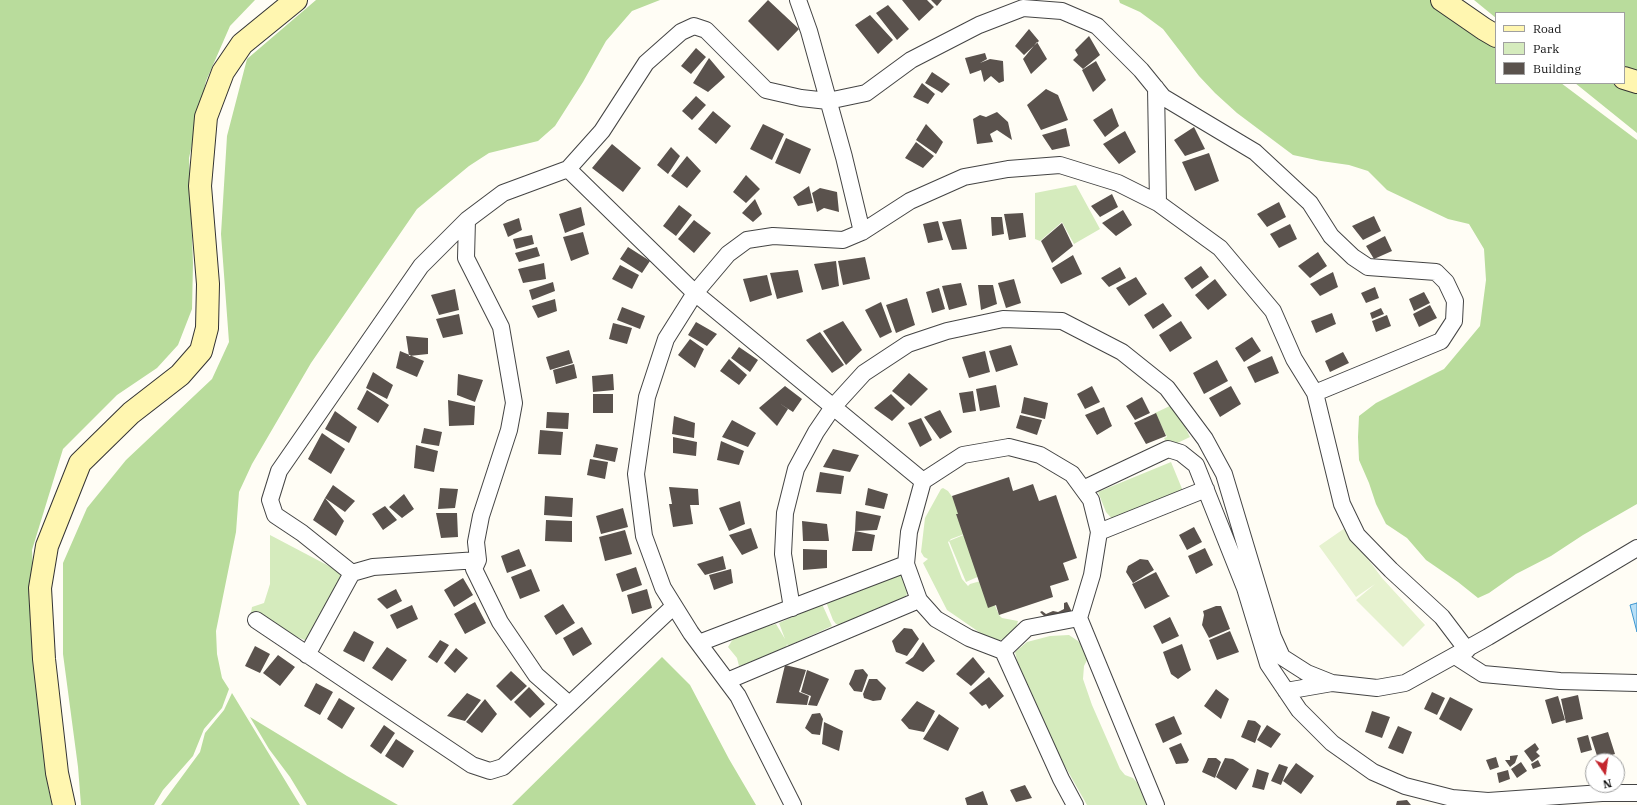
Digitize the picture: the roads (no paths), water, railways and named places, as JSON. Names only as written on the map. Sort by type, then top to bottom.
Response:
[{"type":"street","points":[[64,805],[57,774],[44,660],[40,588],[47,546],[80,463],[131,413],[180,375],[202,351],[207,328],[208,291],[200,186],[206,117],[224,72],[242,44],[296,0]]},
{"type":"street","points":[[798,0],[809,31],[844,157],[862,232]]},
{"type":"street","points":[[1442,0],[1495,35]]},
{"type":"street","points":[[352,573],[302,533],[275,514],[270,500],[278,471],[420,266],[467,220],[503,193],[568,169],[602,131],[646,63],[681,32],[694,26],[706,30],[766,90],[801,98],[828,101],[866,93],[911,60],[979,25],[1023,8],[1062,11],[1097,26],[1141,70],[1163,97],[1255,152],[1310,203],[1331,236],[1353,257],[1368,267],[1436,272],[1446,282],[1455,301],[1454,321],[1440,341],[1314,393]]},
{"type":"street","points":[[1625,78],[1637,82]]},
{"type":"street","points":[[1156,88],[1158,203]]},
{"type":"street","points":[[793,805],[738,696],[699,644],[662,588],[644,536],[636,474],[648,397],[666,339],[695,293],[728,254],[747,240],[773,236],[843,240],[862,232],[910,201],[964,177],[1008,169],[1060,165],[1118,183],[1158,203],[1220,248],[1272,311],[1294,359],[1314,393],[1342,504],[1357,535],[1391,570],[1442,617],[1461,653],[1483,674],[1560,681],[1637,683]]},
{"type":"street","points":[[568,169],[695,293],[923,481]]},
{"type":"street","points":[[467,220],[466,258],[501,327],[514,403],[509,430],[481,516],[476,542],[478,560],[474,570],[500,622],[536,675],[569,704]]},
{"type":"street","points":[[792,608],[783,554],[785,513],[796,469],[816,432],[833,407],[864,373],[908,344],[947,330],[1003,318],[1062,321],[1122,352],[1167,388],[1205,439],[1224,474],[1273,637],[1282,657],[1307,672],[1332,683]]},
{"type":"street","points":[[1076,805],[1061,779],[1003,651],[969,638],[936,619],[919,600],[906,564],[910,532],[923,481],[963,455],[1009,447],[1040,455],[1072,474],[1091,500],[1099,532],[1092,575],[1078,618],[1156,805]]},
{"type":"street","points":[[1083,489],[1168,449],[1181,452],[1196,465],[1245,588],[1268,664],[1299,710],[1332,743],[1373,772],[1404,786],[1452,798],[1488,801],[1602,793],[1637,794]]},
{"type":"street","points":[[1099,532],[1206,489]]},
{"type":"street","points":[[1286,691],[1332,683],[1377,688],[1405,683],[1461,653],[1637,548]]},
{"type":"street","points":[[307,655],[352,573],[373,567],[478,560]]},
{"type":"street","points":[[699,644],[906,564]]},
{"type":"street","points":[[727,681],[919,600]]},
{"type":"street","points":[[256,620],[472,765],[490,771],[503,767],[674,606]]},
{"type":"street","points":[[1003,651],[1027,628],[1078,618]]},
{"type":"water","points":[[1637,603],[1637,632],[1630,605]]}]
